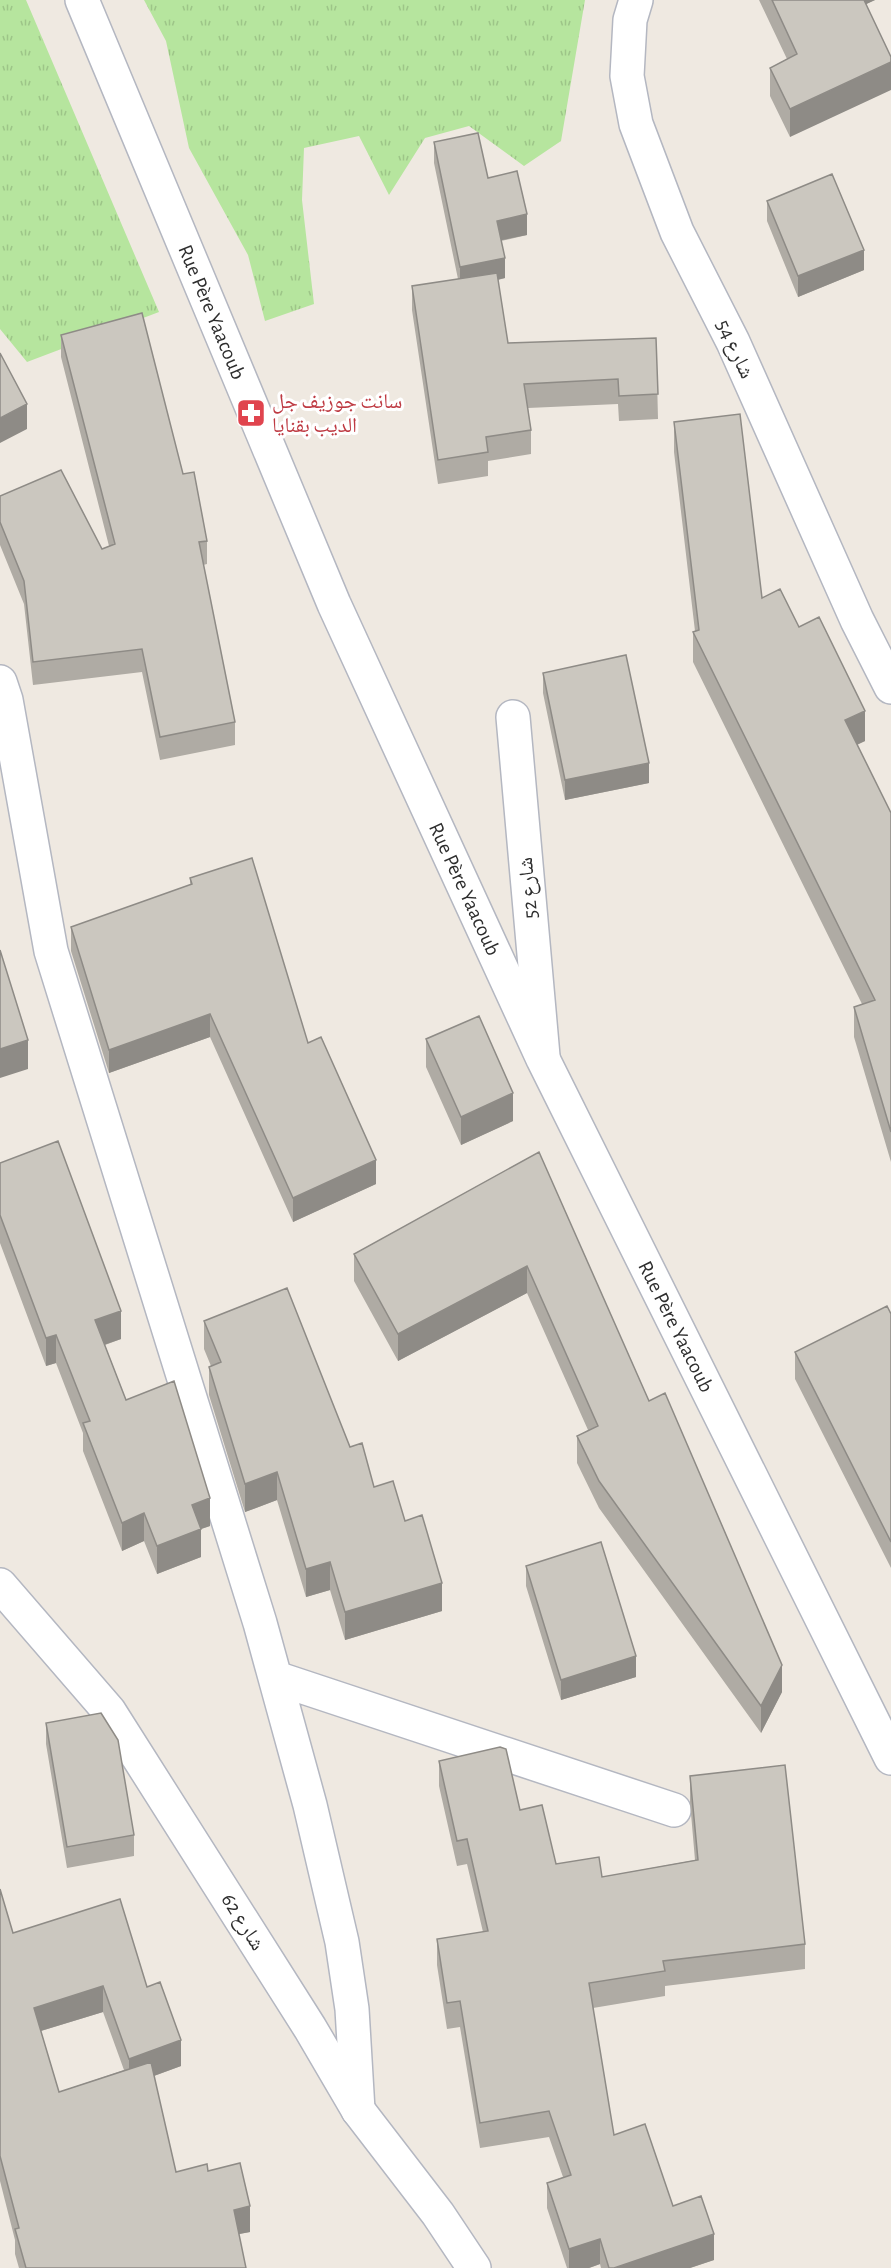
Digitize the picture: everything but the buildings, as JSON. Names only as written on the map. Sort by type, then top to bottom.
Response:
[{"type":"street","name":"Rue Père Yaacoub","points":[[82,0],[334,604],[543,1059],[891,1758]]},
{"type":"street","name":"شارع 54","points":[[636,0],[630,20],[627,76],[636,124],[677,232],[733,342],[857,620],[891,687]]},
{"type":"street","points":[[0,682],[8,710],[51,951],[276,1678],[310,1805],[342,1942],[352,2009],[358,2110]]},
{"type":"street","name":"شارع 52","points":[[513,717],[543,1059]]},
{"type":"street","name":"شارع 62","points":[[0,1585],[109,1711],[310,2028],[358,2110],[438,2214],[474,2268]]},
{"type":"street","points":[[276,1678],[674,1809]]},
{"type":"green space","points":[[0,0],[26,0],[159,312],[27,362],[0,329]]},
{"type":"green space","points":[[144,0],[585,0],[561,141],[524,166],[469,126],[425,138],[389,195],[359,136],[304,148],[302,200],[314,304],[265,321],[248,255],[189,148],[166,41]]},
{"type":"place","name":"سانت جوزيف جل الديب بقنايا","points":[[251,413]]}]
